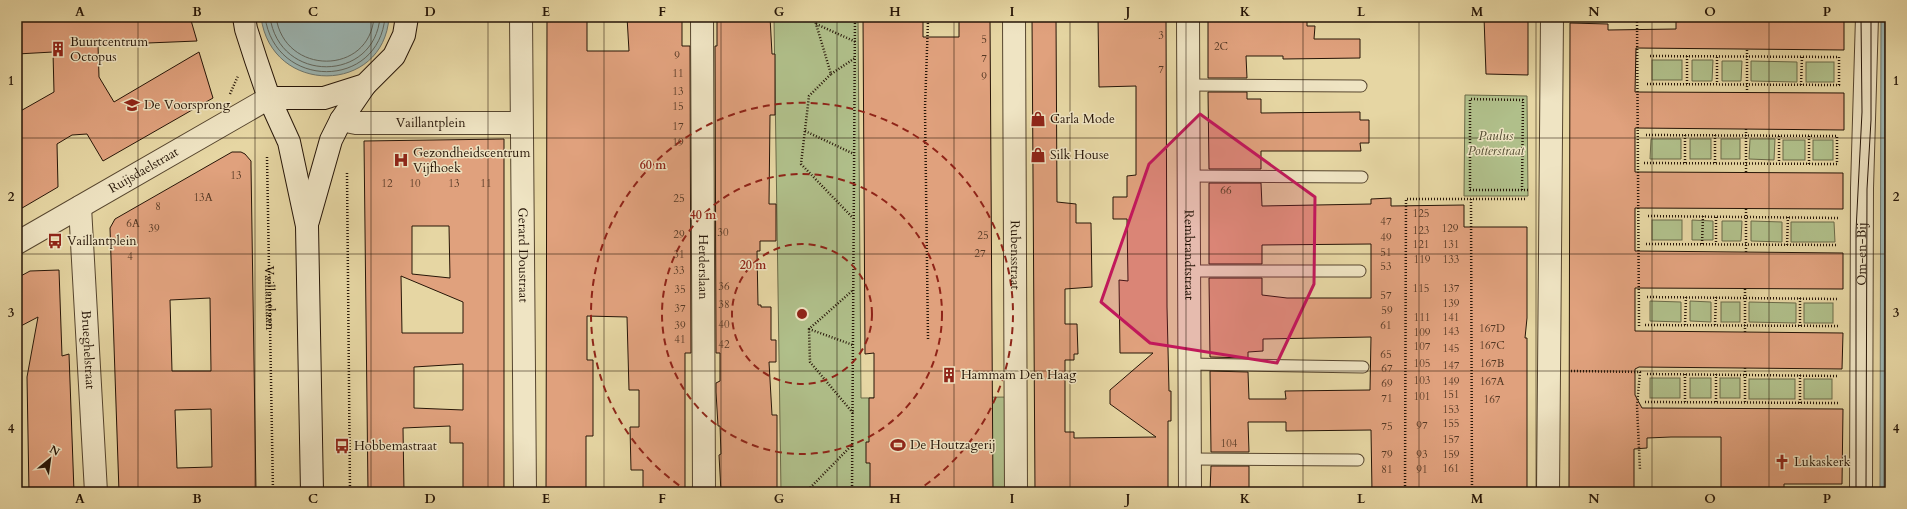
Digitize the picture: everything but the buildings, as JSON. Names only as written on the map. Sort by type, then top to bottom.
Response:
[{"type":"street","points":[[244,17],[246,29],[270,98],[289,142],[307,226],[312,492]]},
{"type":"street","points":[[307,226],[331,140],[342,120],[365,86],[394,56],[404,35],[407,17]]},
{"type":"street","name":"Gerard Doustraat","points":[[521,17],[525,492]]},
{"type":"street","name":"Herderslaan","points":[[702,17],[704,492]]},
{"type":"street","name":"Rembrandtstraat","points":[[1188,17],[1190,492]]},
{"type":"street","name":"Om-en-Bij","points":[[1861,492],[1862,188],[1867,17]]},
{"type":"street","name":"Rubensstraat","points":[[1014,18],[1016,492]]},
{"type":"street","points":[[1548,492],[1552,18]]},
{"type":"street","points":[[270,98],[324,98],[365,86]]},
{"type":"street","name":"Ruijsdaelstraat","points":[[17,243],[270,98]]},
{"type":"street","name":"Vaillantplein","points":[[342,120],[356,123],[521,123]]},
{"type":"street","name":"Brueghelstraat","points":[[80,207],[96,492]]},
{"type":"lane","points":[[1188,85],[1361,86]]},
{"type":"lane","points":[[1189,176],[1362,177]]},
{"type":"lane","points":[[1189,272],[1360,270]]},
{"type":"lane","points":[[1189,364],[1363,366]]},
{"type":"lane","points":[[1190,459],[1358,460]]},
{"type":"path","points":[[814,17],[831,74]]},
{"type":"path","points":[[852,492],[855,17]]},
{"type":"path","points":[[1280,22],[1281,17]]},
{"type":"path","points":[[1552,18],[1637,19],[1639,326]]},
{"type":"path","points":[[928,339],[925,108],[928,21],[959,20]]},
{"type":"path","points":[[816,24],[856,42]]},
{"type":"path","points":[[1746,93],[1747,49]]},
{"type":"path","points":[[1647,84],[1839,85],[1839,57],[1648,56]]},
{"type":"path","points":[[1687,56],[1687,84]]},
{"type":"path","points":[[1717,57],[1717,84]]},
{"type":"path","points":[[1801,85],[1802,57]]},
{"type":"path","points":[[853,218],[801,164],[809,96],[831,74],[855,58]]},
{"type":"path","points":[[1522,190],[1523,100],[1470,99],[1470,190],[1522,190],[1550,195]]},
{"type":"path","points":[[1746,129],[1746,172]]},
{"type":"path","points":[[805,131],[854,154]]},
{"type":"path","points":[[1644,162],[1837,164],[1837,136],[1646,135]]},
{"type":"path","points":[[1685,135],[1685,163]]},
{"type":"path","points":[[1715,135],[1715,163]]},
{"type":"path","points":[[1779,136],[1779,163]]},
{"type":"path","points":[[1809,136],[1809,164]]},
{"type":"path","name":"Vaillantlaan","points":[[267,151],[273,492]]},
{"type":"path","points":[[347,167],[350,492]]},
{"type":"path","points":[[1405,492],[1406,199],[1471,199],[1550,195]]},
{"type":"path","points":[[1471,199],[1472,492]]},
{"type":"path","points":[[1746,208],[1746,252]]},
{"type":"path","points":[[1648,216],[1838,218],[1838,224]]},
{"type":"path","points":[[1702,244],[1703,216]]},
{"type":"path","points":[[1716,217],[1716,244]]},
{"type":"path","points":[[1787,245],[1788,217]]},
{"type":"path","points":[[1646,244],[1838,245],[1838,238]]},
{"type":"path","points":[[1745,288],[1745,332]]},
{"type":"path","points":[[809,329],[853,291]]},
{"type":"path","points":[[1647,297],[1838,298],[1838,305]]},
{"type":"path","points":[[1685,325],[1686,297]]},
{"type":"path","points":[[1715,325],[1716,297]]},
{"type":"path","points":[[1800,298],[1800,326]]},
{"type":"path","points":[[1645,324],[1838,326],[1838,319]]},
{"type":"path","points":[[809,329],[853,345]]},
{"type":"path","points":[[809,329],[810,362],[852,413]]},
{"type":"path","points":[[1745,368],[1745,402]]},
{"type":"path","points":[[1549,370],[1640,372],[1637,406],[1640,470]]},
{"type":"path","points":[[1647,374],[1838,375],[1838,382]]},
{"type":"path","points":[[1685,374],[1686,402]]},
{"type":"path","points":[[1716,374],[1716,402]]},
{"type":"path","points":[[1800,375],[1800,403]]},
{"type":"path","points":[[1645,402],[1838,403],[1838,396]]},
{"type":"path","points":[[806,492],[852,444]]},
{"type":"highlighted area","points":[[1200,114],[1315,197],[1314,284],[1277,363],[1150,343],[1101,302],[1149,164]]},
{"type":"green space","points":[[774,17],[858,17],[861,398],[1016,397],[1014,492],[781,492]]},
{"type":"green space","points":[[1652,60],[1682,60],[1682,80],[1652,80]]},
{"type":"green space","points":[[1692,60],[1713,60],[1712,81],[1692,81]]},
{"type":"green space","points":[[1722,61],[1742,61],[1741,81],[1722,81]]},
{"type":"green space","points":[[1751,61],[1797,62],[1797,82],[1751,81]]},
{"type":"green space","points":[[1806,62],[1834,62],[1834,82],[1806,82]]},
{"type":"green space","name":"Paulus Potterstraat","points":[[1465,95],[1527,96],[1528,196],[1464,196]]},
{"type":"green space","points":[[1651,139],[1681,139],[1681,159],[1650,159]]},
{"type":"green space","points":[[1690,139],[1711,139],[1711,159],[1690,159]]},
{"type":"green space","points":[[1721,139],[1740,139],[1740,159],[1721,159]]},
{"type":"green space","points":[[1750,139],[1775,139],[1774,160],[1749,159]]},
{"type":"green space","points":[[1783,140],[1805,140],[1805,160],[1783,160]]},
{"type":"green space","points":[[1813,140],[1833,140],[1833,160],[1813,160]]},
{"type":"green space","points":[[1652,220],[1682,220],[1682,240],[1652,240]]},
{"type":"green space","points":[[1692,220],[1713,221],[1713,240],[1692,240]]},
{"type":"green space","points":[[1722,221],[1742,221],[1741,241],[1722,241]]},
{"type":"green space","points":[[1751,221],[1782,222],[1782,242],[1751,241]]},
{"type":"green space","points":[[1791,222],[1834,222],[1835,242],[1791,242]]},
{"type":"green space","points":[[1650,301],[1681,302],[1681,322],[1650,321]]},
{"type":"green space","points":[[1690,301],[1711,302],[1711,322],[1690,321]]},
{"type":"green space","points":[[1721,302],[1740,302],[1740,322],[1721,322]]},
{"type":"green space","points":[[1749,302],[1796,303],[1796,323],[1749,322]]},
{"type":"green space","points":[[1804,303],[1833,303],[1833,323],[1804,323]]},
{"type":"green space","points":[[1650,378],[1680,378],[1680,398],[1650,398]]},
{"type":"green space","points":[[1690,378],[1711,378],[1711,398],[1690,398]]},
{"type":"green space","points":[[1720,378],[1740,378],[1740,398],[1720,398]]},
{"type":"green space","points":[[1749,379],[1795,379],[1795,399],[1749,399]]},
{"type":"green space","points":[[1804,379],[1832,379],[1832,399],[1804,399]]},
{"type":"water","points":[[261,17],[389,17],[382,43],[368,61],[349,72],[327,76],[305,72],[285,61],[269,43]]},
{"type":"water","points":[[1881,17],[1890,17],[1890,492],[1880,492]]},
{"type":"tram line","points":[[1856,492],[1856,231],[1862,112],[1861,17]]},
{"type":"tram line","points":[[1866,492],[1867,189],[1871,120],[1871,17]]},
{"type":"place","name":"Buurtcentrum Octopus","points":[[58,49]]},
{"type":"place","name":"De Voorsprong","points":[[132,105]]},
{"type":"place","name":"Carla Mode","points":[[1038,119]]},
{"type":"place","name":"Silk House","points":[[1038,155]]},
{"type":"place","name":"Gezondheidscentrum Vijfhoek","points":[[401,160]]},
{"type":"place","name":"Vaillantplein","points":[[55,241]]},
{"type":"place","name":"Hammam Den Haag","points":[[949,375]]},
{"type":"place","name":"De Houtzagerij","points":[[898,445]]},
{"type":"place","name":"Hobbemastraat","points":[[342,446]]},
{"type":"place","name":"Lukaskerk","points":[[1782,462]]}]
